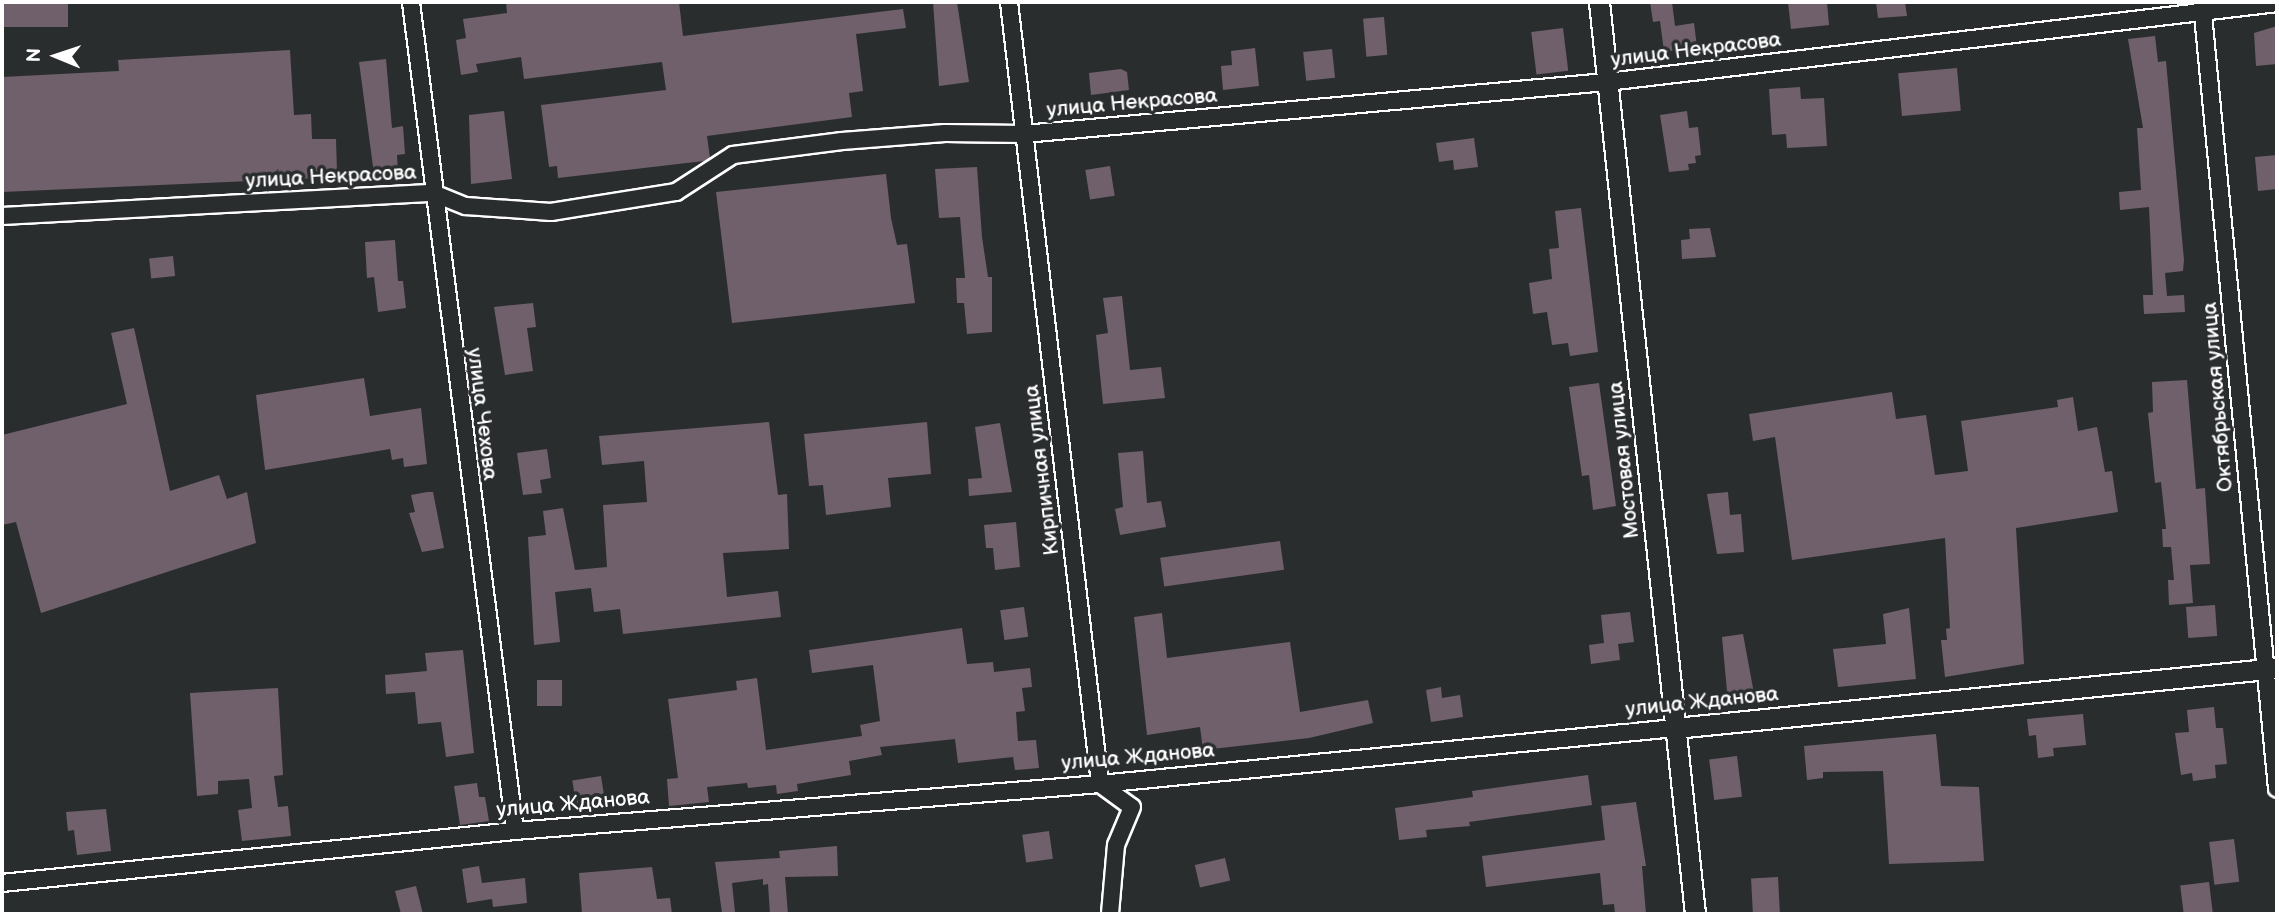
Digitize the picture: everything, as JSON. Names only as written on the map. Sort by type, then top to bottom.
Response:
[{"type":"street","name":"улица Чехова","points":[[411,2],[515,831]]},
{"type":"street","name":"Кирпичная улица","points":[[1009,2],[1100,784]]},
{"type":"street","name":"Мостовая улица","points":[[1599,2],[1695,914]]},
{"type":"street","name":"улица Некрасова","points":[[2,216],[433,192],[466,206],[551,212],[676,192],[733,155],[842,141],[945,133],[1024,134],[1607,82],[2203,7],[2277,3]]},
{"type":"street","name":"Октябрьская улица","points":[[2203,7],[2271,668],[2277,788]]},
{"type":"street","name":"улица Жданова","points":[[2,883],[515,831],[1100,784],[2271,668]]},
{"type":"street","points":[[1100,784],[1132,807],[1116,845],[1110,914]]},
{"type":"building","points":[[2,2],[68,2],[68,27],[2,27]]},
{"type":"building","points":[[506,2],[679,2],[683,36],[903,9],[906,28],[856,34],[863,91],[849,93],[852,117],[707,136],[710,158],[704,161],[558,178],[557,166],[549,167],[541,105],[666,90],[662,62],[524,79],[521,57],[476,64],[478,72],[461,75],[456,40],[466,38],[463,19],[507,13]]},
{"type":"building","points":[[933,2],[957,2],[969,82],[939,86]]},
{"type":"building","points":[[1650,2],[1672,2],[1675,26],[1694,23],[1697,47],[1664,52],[1660,21],[1653,22]]},
{"type":"building","points":[[1788,2],[1827,2],[1829,25],[1791,29]]},
{"type":"building","points":[[1876,2],[1905,2],[1907,16],[1878,18]]},
{"type":"building","points":[[1384,17],[1387,55],[1366,57],[1363,19]]},
{"type":"building","points":[[2277,26],[2277,64],[2256,66],[2254,33]]},
{"type":"building","points":[[1563,28],[1568,71],[1536,75],[1531,32]]},
{"type":"building","points":[[2155,36],[2158,62],[2166,61],[2184,260],[2183,271],[2165,273],[2167,296],[2184,295],[2185,312],[2144,314],[2143,295],[2153,295],[2149,207],[2120,210],[2119,192],[2141,190],[2137,128],[2143,128],[2128,39]]},
{"type":"building","points":[[1255,48],[1259,86],[1223,90],[1221,66],[1232,65],[1231,51]]},
{"type":"building","points":[[1332,49],[1335,78],[1306,81],[1303,52]]},
{"type":"building","points":[[290,50],[294,115],[311,114],[312,139],[336,139],[337,172],[320,173],[321,178],[2,192],[2,77],[119,71],[118,60]]},
{"type":"building","points":[[386,59],[392,128],[403,126],[405,154],[397,155],[398,172],[374,174],[359,62]]},
{"type":"building","points":[[1957,68],[1961,111],[1902,116],[1898,73]]},
{"type":"building","points":[[1121,69],[1127,72],[1129,90],[1091,95],[1089,73]]},
{"type":"building","points":[[1800,87],[1801,99],[1824,98],[1827,146],[1787,148],[1786,134],[1772,135],[1769,89]]},
{"type":"building","points":[[504,111],[512,179],[471,184],[469,115]]},
{"type":"building","points":[[1687,111],[1689,128],[1698,127],[1701,155],[1695,156],[1696,163],[1688,164],[1689,170],[1669,172],[1660,115]]},
{"type":"building","points":[[1474,138],[1478,167],[1454,170],[1453,160],[1439,162],[1436,143]]},
{"type":"building","points":[[2277,155],[2277,189],[2258,191],[2255,157]]},
{"type":"building","points":[[1110,166],[1115,196],[1090,200],[1085,170]]},
{"type":"building","points":[[977,167],[982,237],[988,277],[992,277],[992,332],[967,334],[964,303],[957,303],[956,278],[965,278],[960,217],[939,218],[935,169]]},
{"type":"building","points":[[886,174],[897,245],[907,244],[915,303],[732,323],[716,192]]},
{"type":"building","points":[[1581,208],[1598,352],[1570,356],[1568,343],[1552,345],[1547,312],[1533,314],[1529,283],[1552,279],[1549,249],[1559,248],[1555,211]]},
{"type":"building","points":[[1710,228],[1716,257],[1682,259],[1681,240],[1690,239],[1689,229]]},
{"type":"building","points":[[395,240],[398,281],[403,281],[406,308],[378,312],[374,277],[367,278],[365,242]]},
{"type":"building","points":[[173,256],[175,276],[151,278],[149,259]]},
{"type":"building","points":[[1122,296],[1130,370],[1161,367],[1165,398],[1103,404],[1096,335],[1108,333],[1103,298]]},
{"type":"building","points":[[533,303],[536,327],[527,328],[533,371],[505,375],[494,307]]},
{"type":"building","points":[[134,328],[170,491],[219,475],[227,499],[247,492],[256,543],[41,613],[16,522],[2,525],[2,435],[127,404],[111,333]]},
{"type":"building","points":[[364,378],[370,416],[421,408],[427,464],[404,467],[403,458],[392,460],[390,449],[265,470],[256,395]]},
{"type":"building","points":[[2187,380],[2196,489],[2205,488],[2210,564],[2190,565],[2193,603],[2169,605],[2168,580],[2174,580],[2171,547],[2163,547],[2162,529],[2166,529],[2161,482],[2155,483],[2148,413],[2153,412],[2152,382]]},
{"type":"building","points":[[1599,383],[1616,506],[1593,510],[1589,475],[1582,476],[1569,387]]},
{"type":"building","points":[[1892,392],[1896,419],[1926,415],[1935,475],[1968,471],[1961,421],[2058,407],[2057,400],[2073,397],[2078,431],[2097,427],[2105,472],[2112,471],[2118,512],[2016,528],[2024,664],[1945,677],[1941,640],[1947,640],[1946,629],[1950,628],[1945,538],[1792,560],[1775,437],[1753,441],[1749,414]]},
{"type":"building","points":[[769,422],[778,495],[787,494],[789,549],[723,553],[727,597],[778,591],[781,617],[623,634],[620,609],[594,612],[591,588],[555,592],[560,642],[534,645],[528,537],[546,535],[543,511],[563,508],[575,570],[607,567],[603,505],[647,502],[644,461],[602,465],[599,436]]},
{"type":"building","points":[[927,422],[931,474],[888,478],[891,507],[826,515],[823,485],[809,486],[804,434]]},
{"type":"building","points":[[1000,423],[1012,492],[969,496],[968,479],[982,478],[975,427]]},
{"type":"building","points":[[547,449],[551,478],[540,480],[542,493],[523,495],[517,453]]},
{"type":"building","points":[[1143,451],[1147,503],[1161,501],[1166,527],[1120,535],[1115,509],[1123,507],[1118,453]]},
{"type":"building","points":[[433,492],[444,548],[422,552],[409,513],[415,512],[411,495]]},
{"type":"building","points":[[1728,492],[1730,515],[1741,514],[1744,552],[1717,554],[1707,494]]},
{"type":"building","points":[[1016,522],[1020,567],[995,570],[993,548],[986,548],[984,525]]},
{"type":"building","points":[[1280,541],[1284,570],[1164,587],[1160,558]]},
{"type":"building","points":[[2215,605],[2217,636],[2188,638],[2186,607]]},
{"type":"building","points":[[1024,607],[1028,637],[1004,640],[1000,610]]},
{"type":"building","points":[[1909,608],[1916,679],[1838,687],[1833,649],[1886,644],[1883,614]]},
{"type":"building","points":[[1630,612],[1634,642],[1618,644],[1620,660],[1591,664],[1589,645],[1604,643],[1601,615]]},
{"type":"building","points":[[1162,613],[1167,658],[1290,642],[1300,712],[1368,700],[1373,723],[1309,738],[1203,750],[1200,727],[1147,735],[1134,617]]},
{"type":"building","points":[[962,628],[967,664],[993,662],[994,672],[1030,668],[1032,687],[1022,688],[1025,711],[1016,712],[1018,741],[1036,740],[1039,768],[1015,770],[1013,757],[958,763],[955,739],[880,747],[882,755],[849,761],[851,775],[797,784],[798,791],[777,794],[776,785],[748,788],[747,783],[707,787],[709,802],[669,806],[667,779],[678,778],[668,699],[737,690],[736,681],[757,678],[766,750],[862,736],[860,725],[880,721],[873,665],[812,673],[809,650]]},
{"type":"building","points":[[1743,634],[1755,699],[1728,702],[1722,637]]},
{"type":"building","points":[[463,650],[474,753],[446,757],[441,722],[418,724],[415,692],[386,694],[385,675],[427,671],[425,653]]},
{"type":"building","points":[[537,680],[562,680],[562,706],[537,706]]},
{"type":"building","points":[[1441,687],[1442,698],[1460,695],[1463,717],[1431,722],[1426,690]]},
{"type":"building","points":[[278,688],[283,775],[274,776],[278,807],[288,806],[291,836],[242,841],[238,810],[252,808],[249,779],[218,781],[218,794],[197,796],[190,693]]},
{"type":"building","points":[[2214,707],[2216,728],[2223,728],[2227,764],[2215,765],[2216,778],[2193,781],[2192,773],[2181,775],[2175,733],[2189,732],[2187,710]]},
{"type":"building","points":[[2083,714],[2086,745],[2053,748],[2054,756],[2038,758],[2036,735],[2029,736],[2027,719]]},
{"type":"building","points":[[1936,734],[1941,786],[1979,787],[1984,861],[1889,864],[1883,771],[1823,772],[1823,778],[1807,780],[1804,746]]},
{"type":"building","points":[[1737,756],[1742,797],[1714,800],[1709,759]]},
{"type":"building","points":[[1588,775],[1592,805],[1469,822],[1470,826],[1426,830],[1427,837],[1399,840],[1395,808],[1473,797],[1472,791]]},
{"type":"building","points":[[601,776],[606,808],[577,812],[572,781]]},
{"type":"building","points":[[477,783],[479,797],[485,797],[489,821],[460,825],[454,786]]},
{"type":"building","points":[[1636,802],[1646,866],[1642,866],[1646,914],[1615,914],[1614,904],[1603,905],[1600,873],[1486,887],[1482,856],[1605,840],[1601,806]]},
{"type":"building","points":[[106,809],[111,851],[77,855],[74,830],[68,831],[66,812]]},
{"type":"building","points":[[1049,831],[1053,859],[1026,862],[1022,835]]},
{"type":"building","points":[[2234,839],[2239,882],[2214,885],[2209,842]]},
{"type":"building","points":[[837,846],[838,876],[785,877],[788,914],[770,914],[768,884],[763,885],[763,879],[732,883],[735,912],[722,913],[715,862],[780,858],[779,851]]},
{"type":"building","points":[[1225,858],[1230,880],[1200,887],[1195,865]]},
{"type":"building","points":[[479,866],[482,883],[525,878],[527,903],[493,907],[492,899],[467,903],[462,869]]},
{"type":"building","points":[[652,867],[657,899],[670,898],[672,914],[582,914],[579,873]]},
{"type":"building","points":[[1778,877],[1780,914],[1753,914],[1751,878]]},
{"type":"building","points":[[2209,882],[2213,914],[2184,914],[2180,886]]},
{"type":"building","points":[[416,886],[423,914],[401,914],[395,891]]}]
